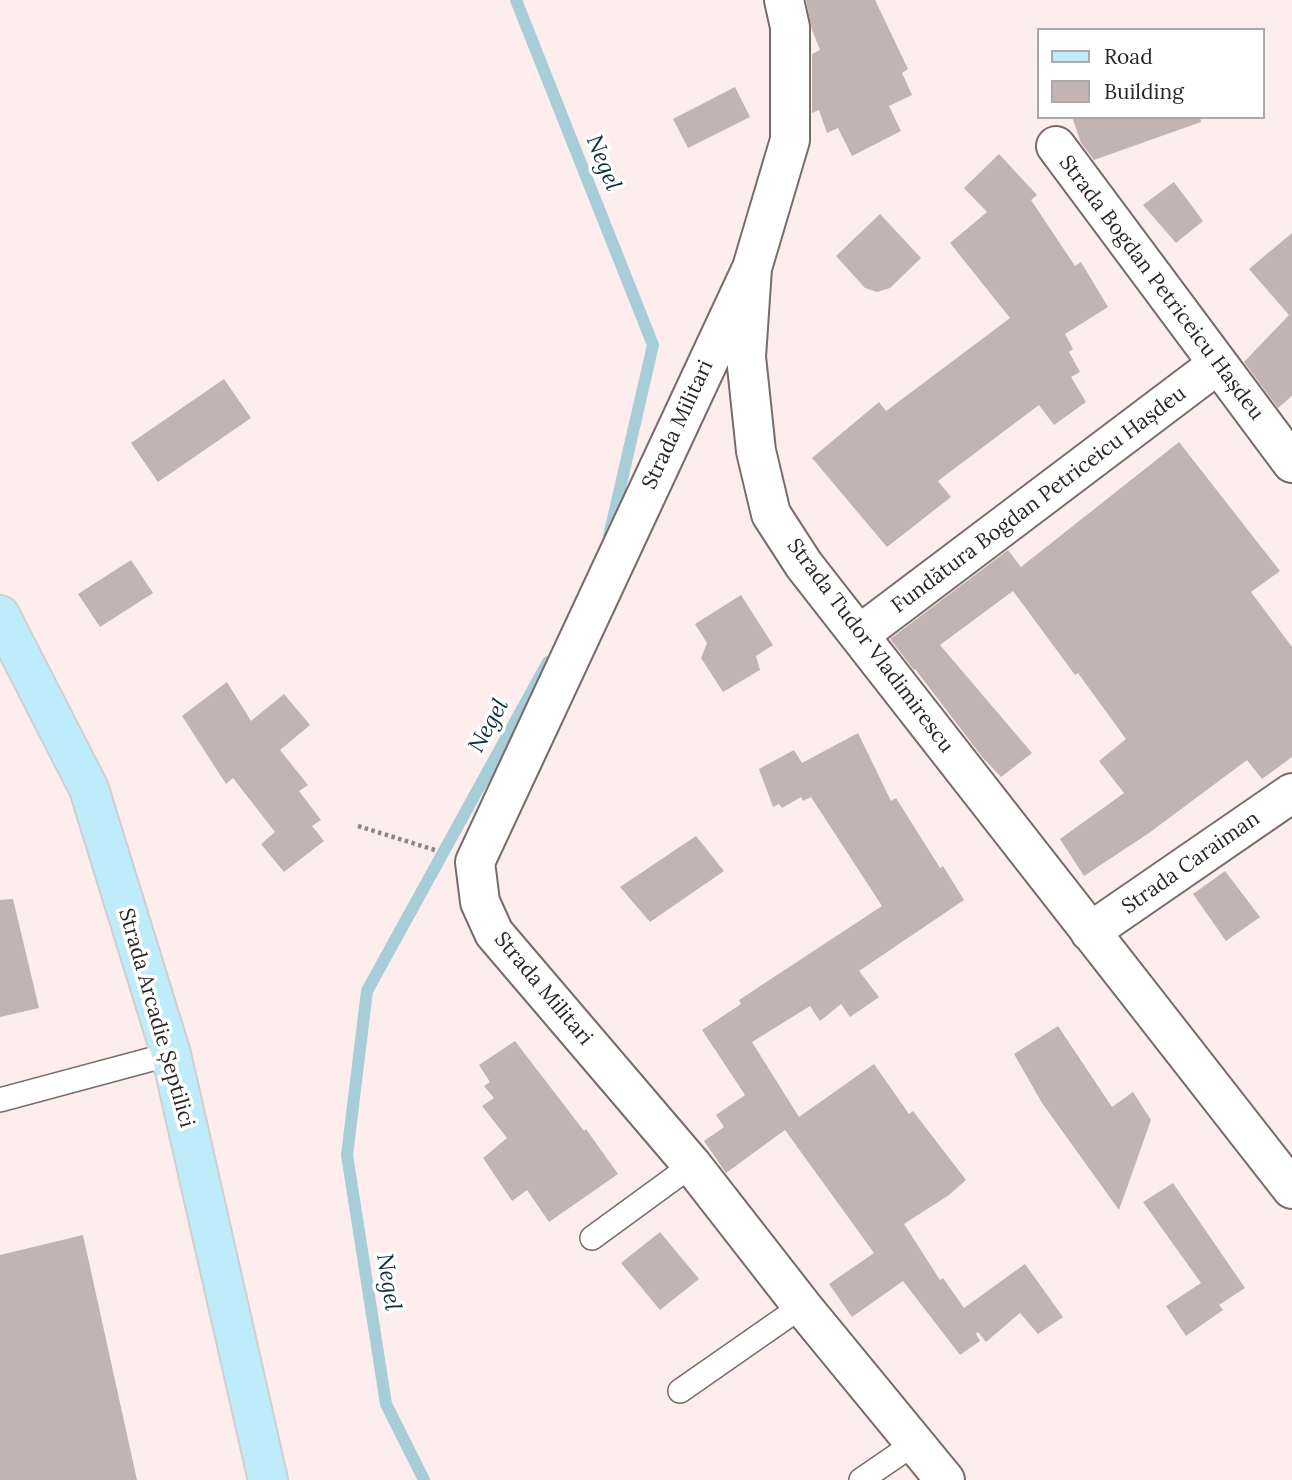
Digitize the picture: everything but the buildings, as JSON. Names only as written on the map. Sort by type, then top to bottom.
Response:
[{"type":"main road","name":"Strada Arcadie Șeptilici","points":[[1,621],[89,789],[171,1054],[268,1480]]},
{"type":"street","name":"Strada Tudor Vladimirescu","points":[[784,0],[790,27],[790,140],[751,268],[746,357],[756,451],[771,514],[804,565],[1292,1189]]},
{"type":"street","name":"Strada Bogdan Petriceicu Hașdeu","points":[[1056,146],[1292,463]]},
{"type":"street","name":"Strada Militari","points":[[751,268],[475,862],[480,902],[494,933],[692,1165],[945,1480]]},
{"type":"street","name":"Fundătura Bogdan Petriceicu Hașdeu","points":[[859,635],[1218,364]]},
{"type":"street","name":"Strada Caraiman","points":[[1090,932],[1292,793]]},
{"type":"lane","points":[[0,1100],[171,1054]]},
{"type":"lane","points":[[592,1238],[692,1165]]},
{"type":"lane","points":[[680,1391],[803,1306]]},
{"type":"lane","points":[[861,1480],[915,1443]]},
{"type":"path","points":[[358,827],[475,862]]},
{"type":"waterway","name":"Negel","points":[[516,0],[653,345],[609,536]]},
{"type":"waterway","name":"Negel","points":[[424,1480],[386,1404],[347,1155],[367,991],[548,662]]}]
